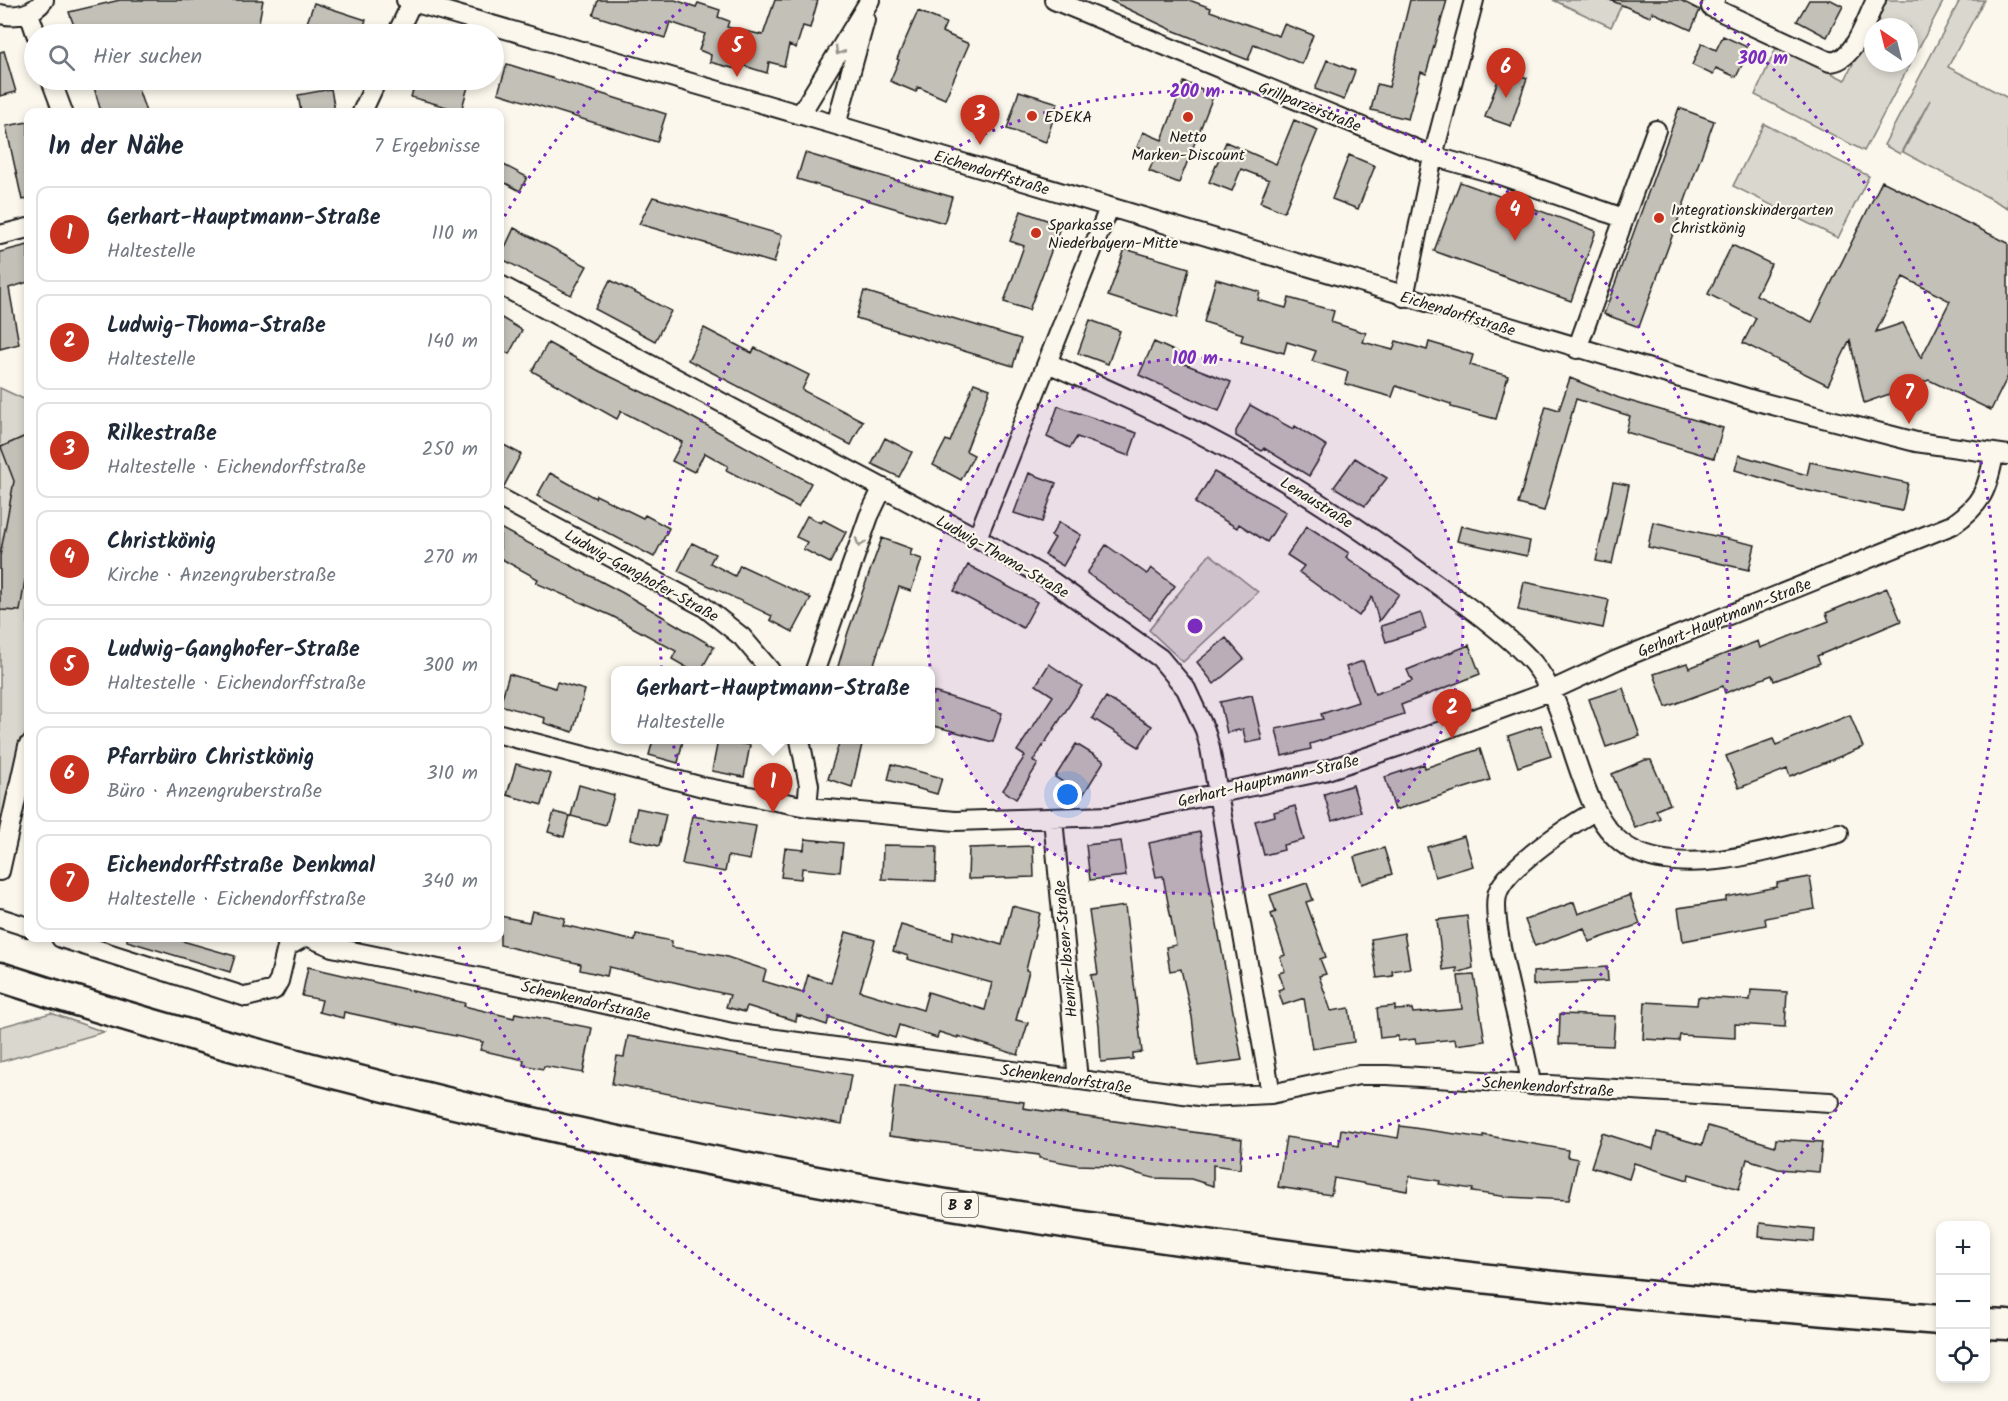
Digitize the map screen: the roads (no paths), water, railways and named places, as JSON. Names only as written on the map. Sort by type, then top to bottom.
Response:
[{"type":"main road","name":"B 8","points":[[0,977],[126,1018],[348,1080],[535,1124],[806,1179],[1299,1256],[1638,1294],[1936,1320]]},
{"type":"main road","points":[[1990,1324],[2008,1325]]},
{"type":"street","points":[[0,14],[10,17],[29,13],[44,0]]},
{"type":"street","points":[[800,115],[870,0]]},
{"type":"street","points":[[837,125],[870,0]]},
{"type":"street","name":"Grillparzerstraße","points":[[1054,0],[1433,156],[1500,175],[1623,218]]},
{"type":"street","points":[[1404,297],[1433,156],[1474,0]]},
{"type":"street","points":[[1715,0],[1711,7],[1830,62],[1837,62],[1852,50],[1876,0]]},
{"type":"street","points":[[401,24],[409,1]]},
{"type":"street","name":"Eichendorffstraße","points":[[409,1],[488,24]]},
{"type":"street","points":[[29,13],[33,24]]},
{"type":"street","name":"Eichendorffstraße","points":[[504,29],[837,125],[1577,349],[1852,427],[1916,442],[2001,455]]},
{"type":"street","points":[[55,90],[62,108]]},
{"type":"street","points":[[364,108],[372,90]]},
{"type":"street","points":[[1577,349],[1656,130]]},
{"type":"street","points":[[977,538],[1109,208]]},
{"type":"street","points":[[0,235],[24,229]]},
{"type":"street","name":"Ludwig-Thoma-Straße","points":[[504,287],[977,538],[1050,580],[1160,658],[1186,689],[1210,748],[1271,1094]]},
{"type":"street","name":"Lenaustraße","points":[[1048,363],[1208,438],[1339,515],[1475,612],[1534,664],[1550,691],[1570,734],[1595,811],[1604,828],[1620,843],[1635,852],[1657,859],[1685,861],[1737,857],[1839,833]]},
{"type":"street","name":"Gerhart-Hauptmann-Straße","points":[[504,735],[682,782],[807,807],[956,821],[1110,816],[1324,771],[1550,691],[1617,660],[1952,525],[1971,512],[1981,498],[2001,455]]},
{"type":"street","points":[[816,666],[869,516],[882,489]]},
{"type":"street","name":"Ludwig-Ganghofer-Straße","points":[[504,500],[703,606],[742,637],[767,666]]},
{"type":"street","points":[[801,744],[809,785],[807,807]]},
{"type":"street","points":[[0,871],[24,764]]},
{"type":"street","points":[[1531,1085],[1528,1057],[1495,916],[1498,892],[1524,862],[1569,825],[1595,811]]},
{"type":"street","name":"Henrik-Ibsen-Straße","points":[[1053,819],[1078,1080]]},
{"type":"street","points":[[0,918],[24,926]]},
{"type":"street","points":[[74,942],[246,997],[274,990],[279,981],[287,947],[296,942]]},
{"type":"street","name":"Schenkendorfstraße","points":[[322,942],[732,1033],[1206,1097],[1271,1094],[1359,1075],[1830,1102]]},
{"type":"place","name":"Ludwig-Ganghofer-Straße","points":[[737,77]]},
{"type":"place","name":"Pfarrbüro Christkönig","points":[[1506,98]]},
{"type":"place","name":"EDEKA","points":[[1032,116]]},
{"type":"place","name":"Netto Marken-Discount","points":[[1188,117]]},
{"type":"place","name":"Rilkestraße","points":[[980,145]]},
{"type":"place","name":"Integrationskindergarten Christkönig","points":[[1659,218]]},
{"type":"place","name":"Sparkasse Niederbayern-Mitte","points":[[1036,233]]},
{"type":"place","name":"Christkönig","points":[[1515,241]]},
{"type":"place","name":"Eichendorffstraße Denkmal","points":[[1909,424]]},
{"type":"place","name":"Ludwig-Thoma-Straße","points":[[1452,739]]},
{"type":"place","name":"Gerhart-Hauptmann-Straße","points":[[773,813]]}]
